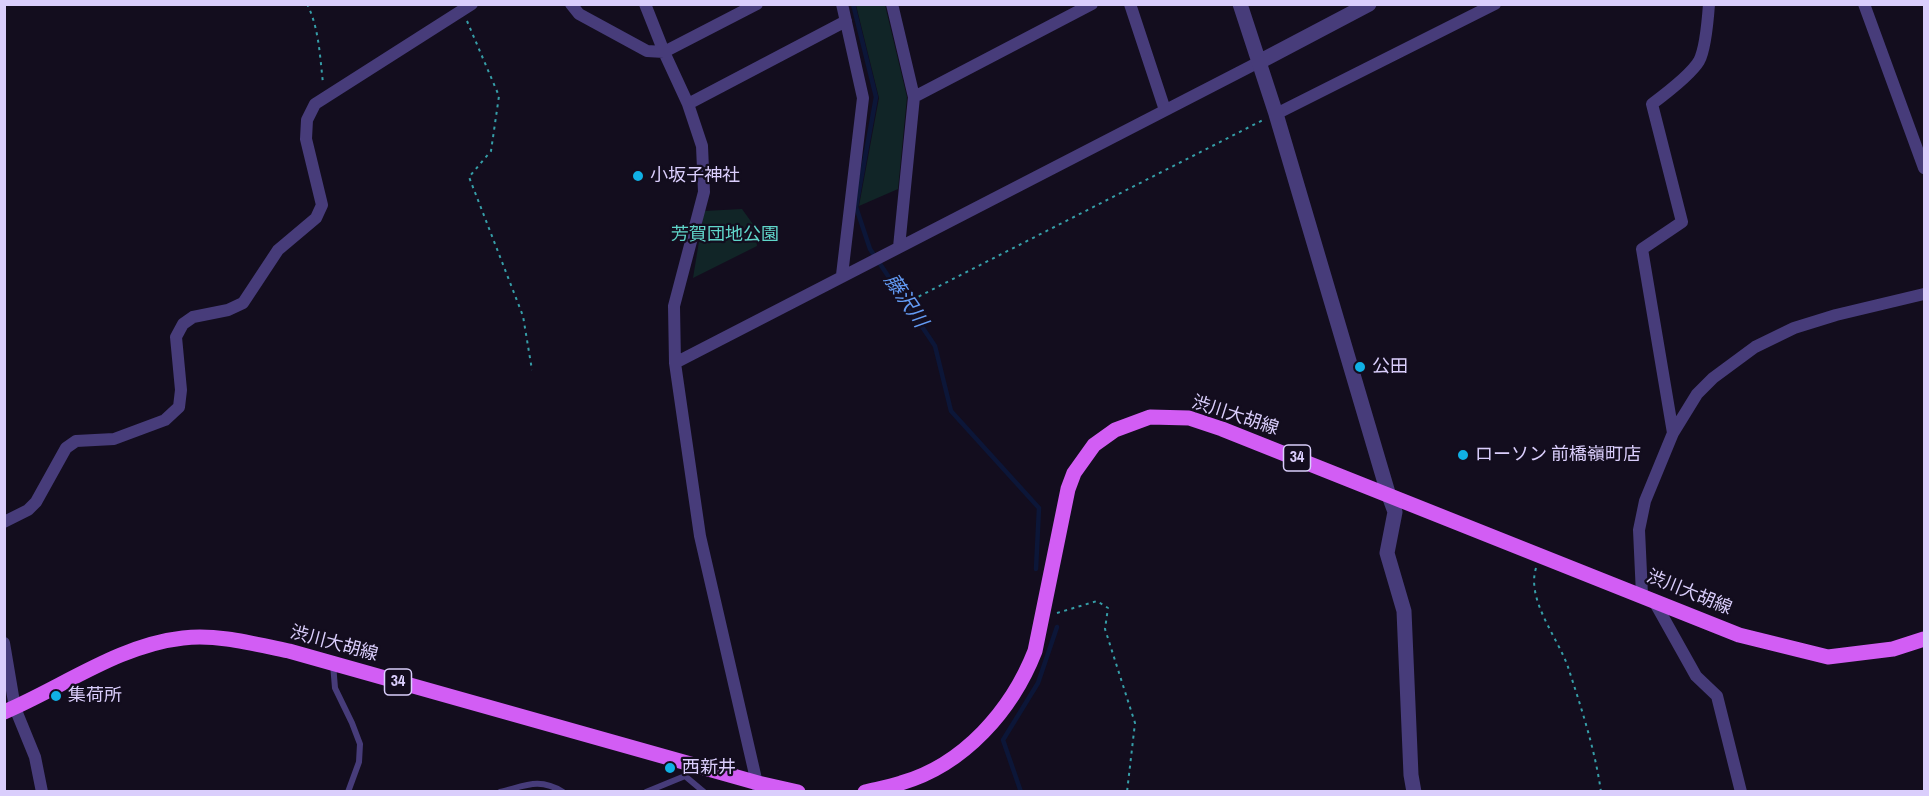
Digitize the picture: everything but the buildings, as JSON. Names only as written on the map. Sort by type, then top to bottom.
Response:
[{"type":"main road","name":"渋川大胡線","points":[[865,792],[903,783],[926,773],[960,752],[979,736],[1008,703],[1027,671],[1035,651],[1062,515],[1074,473],[1094,445],[1115,430],[1150,417],[1189,418],[1222,429],[1388,493],[1739,635],[1828,657],[1893,648],[1924,639]]},
{"type":"main road","name":"渋川大胡線","points":[[10,710],[130,652],[183,638],[221,638],[289,651],[333,663],[686,770],[759,787],[798,792]]},
{"type":"street","points":[[570,4],[579,15],[647,51],[664,52],[758,4]]},
{"type":"street","points":[[645,4],[688,104],[702,146],[704,192],[674,306],[675,363],[700,536],[759,787]]},
{"type":"street","points":[[842,4],[863,98],[842,275]]},
{"type":"street","points":[[892,4],[914,97],[898,248]]},
{"type":"street","points":[[914,97],[1092,4]]},
{"type":"street","points":[[1130,4],[1165,110]]},
{"type":"street","points":[[1240,4],[1276,114],[1395,512],[1387,554],[1404,611],[1411,775],[1414,792]]},
{"type":"street","points":[[1276,114],[1495,4]]},
{"type":"street","points":[[1673,433],[1642,249],[1682,222],[1652,104],[1671,90],[1699,62],[1709,4]]},
{"type":"street","points":[[1864,4],[1924,168]]},
{"type":"street","points":[[4,522],[28,510],[36,502],[66,448],[76,441],[114,439],[165,420],[179,407],[181,390],[176,337],[183,324],[193,317],[228,310],[243,303],[278,250],[316,218],[322,205],[306,139],[307,120],[315,104],[464,6]]},
{"type":"street","points":[[675,363],[1259,62],[1359,7]]},
{"type":"street","points":[[688,104],[846,21]]},
{"type":"street","points":[[1741,792],[1717,696],[1696,676],[1648,598],[1639,530],[1645,501],[1673,433],[1697,394],[1713,378],[1755,347],[1794,328],[1836,315],[1924,294]]},
{"type":"street","points":[[4,643],[10,710],[35,757],[42,792]]},
{"type":"lane","points":[[333,663],[335,688],[360,744],[359,762],[348,792]]},
{"type":"lane","points":[[646,792],[686,770],[704,792]]},
{"type":"lane","points":[[500,792],[539,783],[553,786],[563,792]]},
{"type":"path","points":[[307,4],[312,14],[320,54],[324,98]]},
{"type":"path","points":[[464,6],[499,96],[491,151],[469,177],[523,316],[532,370]]},
{"type":"path","points":[[912,300],[1276,114]]},
{"type":"path","points":[[1540,554],[1533,579],[1545,623],[1567,664],[1597,765],[1601,792]]},
{"type":"path","points":[[1043,617],[1097,601],[1108,608],[1106,629],[1134,723],[1127,792]]},
{"type":"green space","points":[[856,5],[885,5],[907,97],[898,189],[859,206],[879,98]]},
{"type":"green space","name":"芳賀団地公園","points":[[742,209],[755,227],[757,246],[693,278],[704,211]]},
{"type":"waterway","name":"藤沢川","points":[[853,4],[876,97],[856,207],[870,249],[935,346],[951,411],[1039,508],[1036,569]]},
{"type":"waterway","name":"藤沢川","points":[[1021,792],[1003,740],[1038,683],[1057,627]]},
{"type":"place","name":"小坂子神社","points":[[638,176]]},
{"type":"place","name":"公田","points":[[1360,367]]},
{"type":"place","name":"ローソン 前橋嶺町店","points":[[1463,455]]},
{"type":"place","name":"集荷所","points":[[56,696]]},
{"type":"place","name":"西新井","points":[[670,768]]}]
